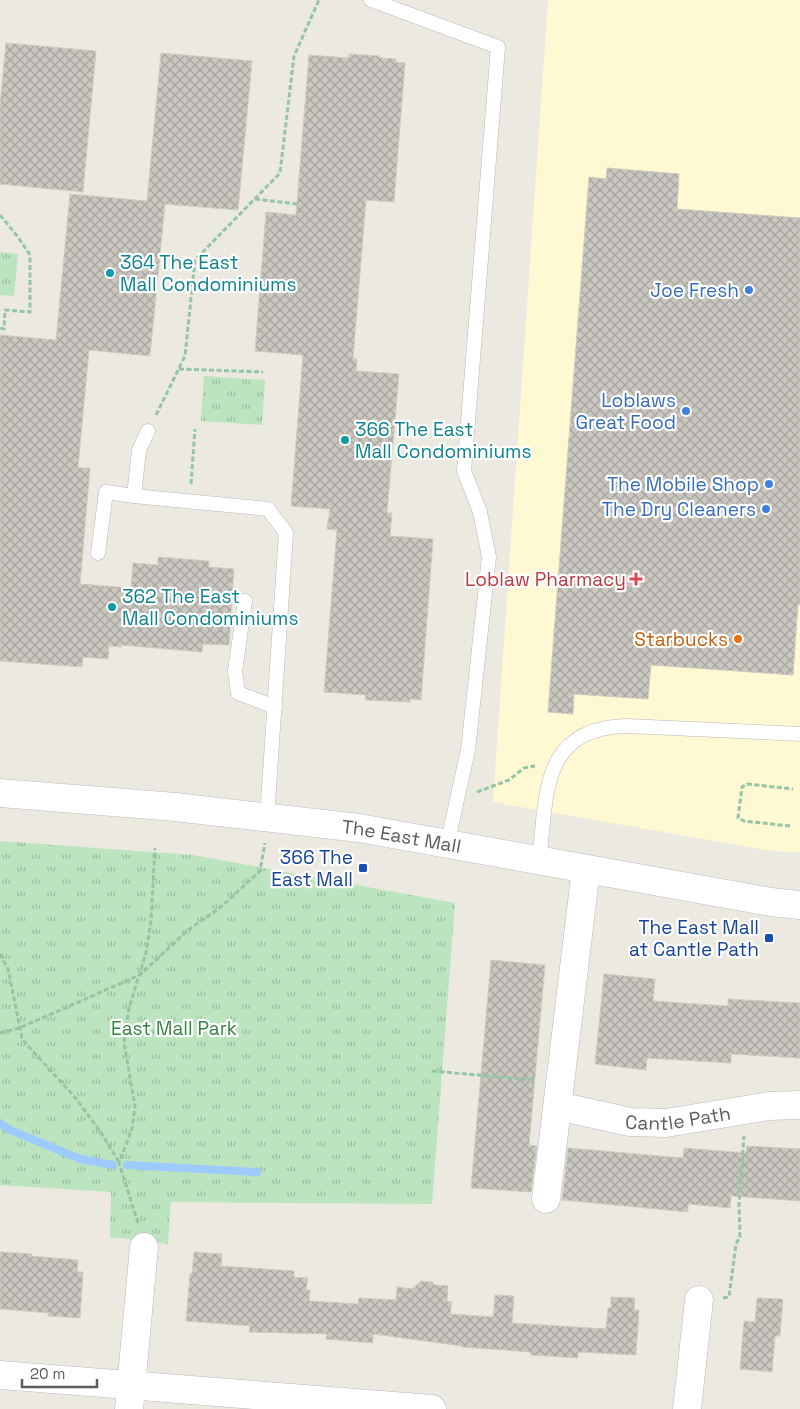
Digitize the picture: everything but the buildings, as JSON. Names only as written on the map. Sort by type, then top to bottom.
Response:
[{"type":"street","name":"The East Mall","points":[[0,793],[175,807],[359,828],[539,862],[771,902],[800,905]]},
{"type":"street","points":[[546,1199],[586,870]]},
{"type":"street","name":"Cantle Path","points":[[560,1094],[630,1122],[666,1123],[769,1106],[800,1104]]},
{"type":"street","points":[[130,1397],[144,1247]]},
{"type":"street","points":[[687,1409],[699,1300]]},
{"type":"street","points":[[0,1375],[130,1397],[432,1409]]},
{"type":"lane","points":[[372,0],[498,47],[464,471],[480,512],[489,557],[468,750],[447,845]]},
{"type":"lane","points":[[134,496],[139,450],[148,432]]},
{"type":"lane","points":[[98,553],[106,492],[268,510],[286,533],[268,818]]},
{"type":"lane","points":[[245,601],[235,671],[238,693],[274,707]]},
{"type":"lane","points":[[539,862],[548,787],[553,769],[562,753],[575,740],[590,731],[608,726],[627,726],[800,734]]},
{"type":"path","points":[[148,432],[185,356],[195,260],[280,173],[294,56],[319,0]]},
{"type":"path","points":[[255,199],[297,204]]},
{"type":"path","points":[[0,215],[30,255],[30,312],[5,310],[4,329],[0,328]]},
{"type":"path","points":[[179,369],[263,372]]},
{"type":"path","points":[[189,502],[195,429]]},
{"type":"path","points":[[457,796],[487,790],[509,780],[524,768],[557,761]]},
{"type":"path","points":[[790,826],[738,818],[742,786],[747,784],[793,789]]},
{"type":"path","points":[[0,1032],[19,1028],[140,975],[186,932],[221,907],[260,871],[268,818]]},
{"type":"path","points":[[119,1163],[134,1120],[134,1095],[124,1043],[129,1008],[140,975],[151,920],[155,848]]},
{"type":"path","points":[[0,954],[8,969],[22,1038],[26,1045],[74,1096],[100,1131],[119,1163],[144,1247]]},
{"type":"path","points":[[432,1071],[560,1094]]},
{"type":"path","points":[[699,1300],[729,1297],[736,1244],[740,1237],[739,1204],[746,1111]]},
{"type":"shaded area","points":[[548,0],[800,0],[800,852],[771,851],[493,802]]},
{"type":"green space","points":[[0,252],[18,254],[14,296],[0,295]]},
{"type":"green space","points":[[204,376],[265,380],[262,425],[201,421]]},
{"type":"green space","name":"East Mall Park","points":[[0,841],[193,855],[455,903],[432,1204],[171,1202],[168,1244],[110,1237],[111,1192],[0,1185]]},
{"type":"waterway","points":[[0,1123],[8,1129],[80,1159],[113,1165]]},
{"type":"waterway","points":[[127,1165],[257,1172]]},
{"type":"place","name":"364 The East Mall Condominiums","points":[[110,273]]},
{"type":"place","name":"Joe Fresh","points":[[749,290]]},
{"type":"place","name":"Loblaws Great Food","points":[[686,411]]},
{"type":"place","name":"366 The East Mall Condominiums","points":[[345,440]]},
{"type":"place","name":"The Mobile Shop","points":[[769,484]]},
{"type":"place","name":"The Dry Cleaners","points":[[766,509]]},
{"type":"place","name":"Loblaw Pharmacy","points":[[636,579]]},
{"type":"place","name":"362 The East Mall Condominiums","points":[[112,607]]},
{"type":"place","name":"Starbucks","points":[[738,639]]},
{"type":"place","name":"366 The East Mall","points":[[363,868]]},
{"type":"place","name":"The East Mall at Cantle Path","points":[[769,938]]}]
